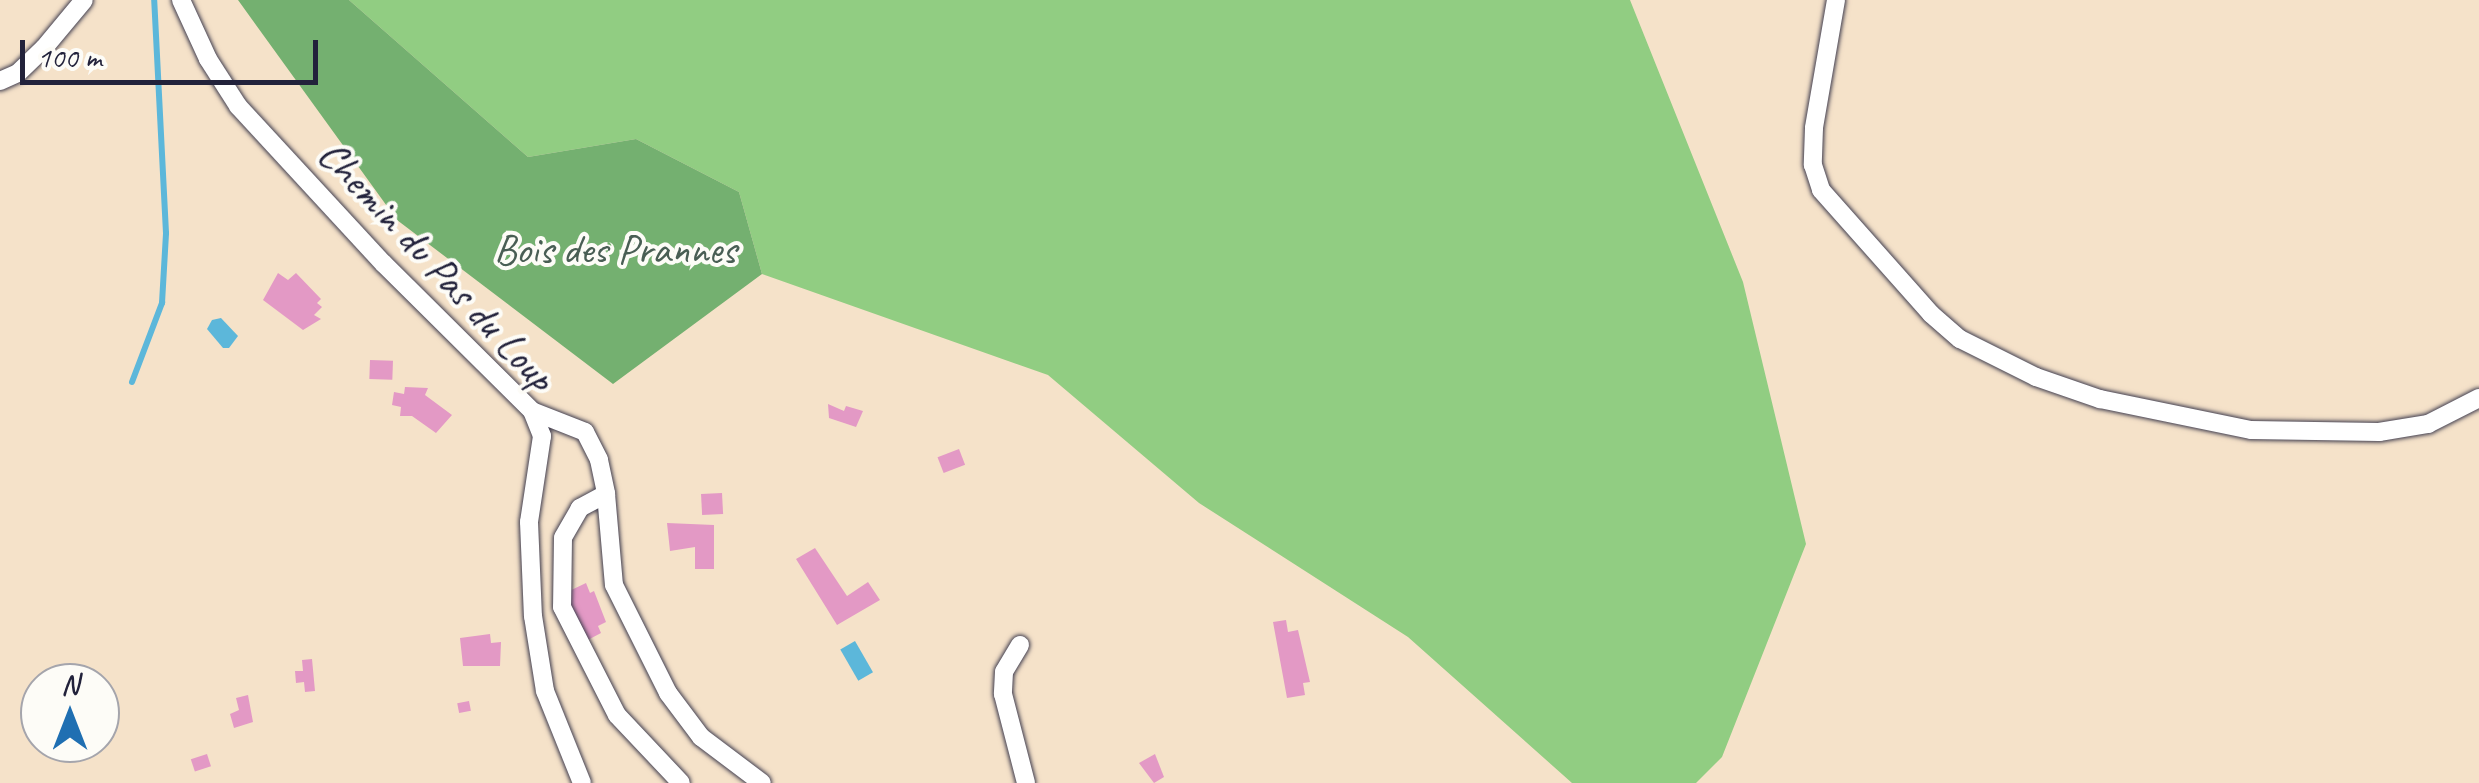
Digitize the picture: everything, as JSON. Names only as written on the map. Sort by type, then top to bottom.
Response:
[{"type":"street","points":[[0,81],[18,73],[44,48],[84,0]]},
{"type":"street","name":"Chemin du Pas du Loup","points":[[182,0],[208,60],[238,106],[384,263],[532,411],[542,436],[530,522],[533,616],[545,691],[582,783]]},
{"type":"street","points":[[1836,0],[1814,128],[1813,164],[1821,190],[1931,314],[1982,352],[2100,399],[2251,430],[2379,432],[2428,424],[2479,398]]},
{"type":"street","points":[[532,411],[585,432],[599,460],[606,494],[614,585],[668,693],[700,737],[762,783]]},
{"type":"street","points":[[606,494],[580,508],[564,538],[562,607],[617,715],[682,783]]},
{"type":"street","points":[[1020,645],[1004,672],[1003,694],[1026,783]]},
{"type":"green space","name":"Bois des Prannes","points":[[238,0],[349,0],[528,157],[636,139],[739,192],[762,274],[613,384],[397,220]]},
{"type":"green space","points":[[349,0],[1630,0],[1743,282],[1806,544],[1722,757],[1696,783],[1572,783],[1408,637],[1199,503],[1048,375],[762,274],[739,192],[636,139],[528,157]]},
{"type":"water","points":[[221,318],[238,336],[229,348],[223,348],[207,329],[212,320]]},
{"type":"water","points":[[855,641],[873,672],[858,681],[840,650]]},
{"type":"building","points":[[278,273],[288,280],[296,273],[321,299],[317,303],[322,307],[314,315],[321,319],[303,330],[263,300]]},
{"type":"building","points":[[370,360],[393,361],[392,380],[369,379]]},
{"type":"building","points":[[405,387],[428,388],[425,395],[452,415],[436,433],[412,416],[400,416],[401,407],[392,405],[394,392],[404,394]]},
{"type":"building","points":[[828,404],[844,411],[846,406],[863,411],[856,427],[829,418]]},
{"type":"building","points":[[959,449],[965,465],[944,473],[938,457]]},
{"type":"building","points":[[722,493],[723,514],[702,515],[701,494]]},
{"type":"building","points":[[667,523],[714,525],[714,569],[695,569],[695,547],[670,551]]},
{"type":"building","points":[[815,548],[847,596],[868,582],[880,600],[837,625],[796,559]]},
{"type":"building","points":[[586,583],[590,593],[594,591],[606,622],[598,626],[601,633],[584,642],[563,594]]},
{"type":"building","points":[[1286,620],[1288,632],[1298,630],[1310,682],[1303,683],[1305,695],[1287,698],[1273,622]]},
{"type":"building","points":[[490,634],[491,643],[501,642],[500,666],[463,666],[460,638]]},
{"type":"building","points":[[312,659],[315,691],[305,692],[304,682],[296,683],[295,671],[303,671],[302,660]]},
{"type":"building","points":[[248,695],[253,722],[234,728],[230,714],[239,710],[236,698]]},
{"type":"building","points":[[469,701],[471,711],[459,713],[457,703]]},
{"type":"building","points":[[207,754],[211,766],[195,772],[191,759]]},
{"type":"building","points":[[1155,754],[1164,777],[1154,783],[1139,763]]},
{"type":"waterway","points":[[132,382],[162,303],[166,233],[154,0]]}]
